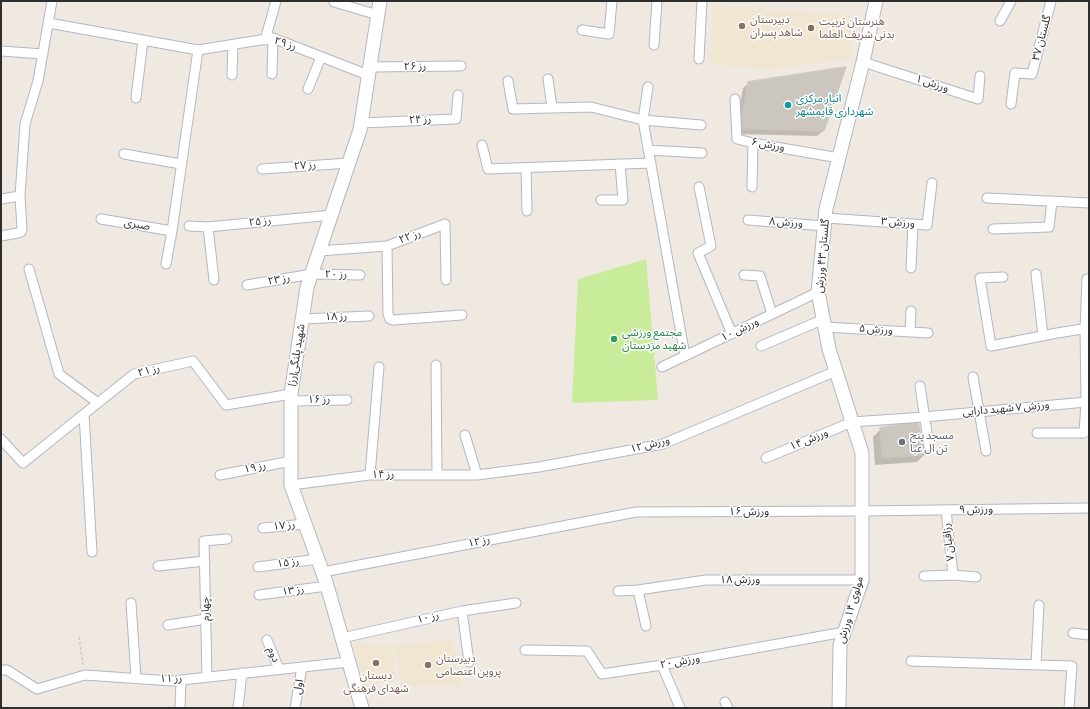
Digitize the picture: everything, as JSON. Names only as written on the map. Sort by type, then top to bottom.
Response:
[{"type":"street","points":[[1,236],[18,234],[21,232],[22,228],[20,196],[26,124],[38,81],[52,1]]},
{"type":"street","points":[[272,74],[269,39],[276,1]]},
{"type":"street","name":"شهید پلنگی(رز)","points":[[362,708],[328,586],[291,485],[291,397],[307,287],[360,130],[380,1]]},
{"type":"street","points":[[582,30],[609,34],[612,1]]},
{"type":"street","points":[[654,45],[657,1]]},
{"type":"street","points":[[699,59],[702,1]]},
{"type":"street","name":"گلستان ۴۳ ورزش","points":[[862,511],[862,453],[829,349],[818,292],[826,209],[863,62],[876,1]]},
{"type":"street","points":[[1000,21],[1011,1]]},
{"type":"street","name":"گلستان ۳۷","points":[[1011,104],[1015,73],[1032,74],[1051,1]]},
{"type":"street","points":[[334,2],[378,15]]},
{"type":"street","points":[[49,23],[198,50],[166,264]]},
{"type":"street","name":"رز ۲۹","points":[[198,50],[269,39],[321,57],[369,71]]},
{"type":"street","points":[[136,98],[143,40]]},
{"type":"street","points":[[232,75],[233,44]]},
{"type":"street","points":[[1,51],[43,54]]},
{"type":"street","points":[[308,89],[321,57]]},
{"type":"street","name":"ورزش ۱","points":[[863,62],[978,99],[980,76]]},
{"type":"street","name":"رز ۲۶","points":[[369,71],[461,66]]},
{"type":"street","points":[[548,79],[552,108]]},
{"type":"street","points":[[508,81],[513,109],[591,107],[643,120],[701,125]]},
{"type":"street","points":[[648,87],[643,120],[685,356]]},
{"type":"street","name":"رز ۲۴","points":[[361,122],[456,119],[458,95]]},
{"type":"street","name":"ورزش ۶","points":[[735,99],[737,138],[753,143],[839,158]]},
{"type":"street","points":[[752,187],[753,143]]},
{"type":"street","points":[[482,145],[488,169],[651,163]]},
{"type":"street","points":[[648,150],[702,153]]},
{"type":"street","points":[[124,154],[181,164]]},
{"type":"street","name":"رز ۲۷","points":[[262,169],[349,163]]},
{"type":"street","points":[[601,200],[623,200],[620,164]]},
{"type":"street","points":[[526,168],[526,211]]},
{"type":"street","name":"ورزش ۳","points":[[825,222],[927,225],[932,183]]},
{"type":"street","points":[[699,187],[710,246],[698,253],[732,334]]},
{"type":"street","points":[[1,199],[20,196]]},
{"type":"street","points":[[987,198],[1089,203]]},
{"type":"street","points":[[994,229],[1049,227],[1052,201]]},
{"type":"street","name":"رز ۲۵","points":[[189,226],[208,226],[332,215]]},
{"type":"street","name":"صبری","points":[[102,219],[172,231]]},
{"type":"street","name":"ورزش ۸","points":[[748,220],[825,222]]},
{"type":"street","name":"رز ۲۲","points":[[319,251],[387,246],[445,224],[446,280]]},
{"type":"street","points":[[912,268],[913,224]]},
{"type":"street","points":[[208,226],[214,280]]},
{"type":"street","points":[[387,246],[388,314],[390,319],[394,320],[462,315]]},
{"type":"street","points":[[29,269],[58,374],[98,403]]},
{"type":"street","name":"رز ۲۰","points":[[312,274],[360,275]]},
{"type":"street","name":"رز ۲۳","points":[[247,285],[312,274]]},
{"type":"street","points":[[1036,274],[1042,336]]},
{"type":"street","points":[[744,275],[760,276],[772,314]]},
{"type":"street","points":[[1003,277],[980,278],[991,346],[1087,328]]},
{"type":"street","points":[[1037,433],[1084,433],[1086,402],[1087,279]]},
{"type":"street","name":"ورزش ۱۰","points":[[662,367],[818,292]]},
{"type":"street","points":[[910,311],[910,332]]},
{"type":"street","name":"رز ۱۸","points":[[302,318],[369,316]]},
{"type":"street","points":[[761,346],[824,323]]},
{"type":"street","name":"ورزش ۵","points":[[824,323],[928,333]]},
{"type":"street","name":"رز ۲۱","points":[[1,439],[23,463],[134,374],[193,361],[226,405],[291,397]]},
{"type":"street","points":[[436,365],[437,475]]},
{"type":"street","points":[[370,475],[379,367]]},
{"type":"street","name":"ورزش ۱۲","points":[[477,475],[539,467],[663,444],[836,371]]},
{"type":"street","points":[[973,377],[986,451]]},
{"type":"street","points":[[920,386],[929,446]]},
{"type":"street","name":"رز ۱۶","points":[[291,397],[347,400]]},
{"type":"street","name":"ورزش ۷ شهید دارایی","points":[[852,422],[1086,402]]},
{"type":"street","points":[[84,414],[92,552]]},
{"type":"street","name":"ورزش ۱۴","points":[[766,458],[852,422]]},
{"type":"street","points":[[465,435],[477,475]]},
{"type":"street","name":"رز ۱۹","points":[[220,475],[291,461]]},
{"type":"street","name":"رز ۱۴","points":[[291,485],[370,475],[477,475]]},
{"type":"street","name":"ورزش ۹","points":[[862,511],[1089,508]]},
{"type":"street","name":"رزاقیان ۷","points":[[946,510],[953,575]]},
{"type":"street","name":"ورزش ۱۶","points":[[636,512],[862,511]]},
{"type":"street","name":"مولوی ۱۴ ورزش","points":[[839,708],[840,645],[862,580],[862,511]]},
{"type":"street","name":"رز ۱۲","points":[[323,572],[636,512]]},
{"type":"street","name":"رز ۱۷","points":[[263,528],[305,524]]},
{"type":"street","name":"چهارم","points":[[207,677],[204,542],[227,540]]},
{"type":"street","name":"رز ۱۵","points":[[258,567],[318,559]]},
{"type":"street","points":[[158,566],[205,561]]},
{"type":"street","points":[[924,576],[953,575],[976,577]]},
{"type":"street","name":"ورزش ۱۸","points":[[618,591],[638,590],[706,580],[862,580]]},
{"type":"street","name":"رز ۱۳","points":[[259,595],[328,586]]},
{"type":"street","points":[[638,590],[646,626]]},
{"type":"street","name":"رز ۱۰","points":[[342,638],[462,611],[516,603]]},
{"type":"street","points":[[131,604],[136,678]]},
{"type":"street","points":[[1036,664],[1039,605]]},
{"type":"street","points":[[462,611],[469,662]]},
{"type":"street","points":[[168,625],[206,619]]},
{"type":"street","name":"ورزش ۲۰","points":[[525,650],[587,651],[602,674],[662,665],[844,632]]},
{"type":"street","points":[[1074,633],[1089,635]]},
{"type":"street","name":"دوم","points":[[267,640],[279,669]]},
{"type":"street","points":[[911,661],[1072,666],[1069,708]]},
{"type":"street","name":"رز ۱۱","points":[[1,670],[7,670],[36,689],[85,675],[172,681],[349,662]]},
{"type":"street","points":[[662,665],[680,708]]},
{"type":"street","name":"اول","points":[[295,708],[302,667]]},
{"type":"street","points":[[238,708],[242,673]]},
{"type":"street","points":[[180,708],[181,680]]},
{"type":"path","points":[[79,637],[85,675]]},
{"type":"shaded area","points":[[713,4],[851,15],[851,59],[768,69],[710,64]]},
{"type":"shaded area","name":"دبیرستان پروین اعتصامی","points":[[453,640],[462,686],[401,686],[395,645]]},
{"type":"shaded area","name":"دبستان شهدای فرهنگی","points":[[354,644],[392,645],[395,680],[365,686]]},
{"type":"green space","name":"مجتمع ورزشی شهید مزدستان","points":[[646,259],[658,400],[572,403],[578,279]]},
{"type":"building","name":"انبار مرکزی شهرداری قایمشهر","points":[[846,67],[824,131],[740,129],[748,82]]},
{"type":"building","name":"مسجد پنج تن ال عبا","points":[[918,421],[925,455],[882,458],[880,428]]},
{"type":"place","name":"دبیرستان شاهد پسران","points":[[742,26]]},
{"type":"place","name":"هنرستان تربیت بدنی شریف العلما","points":[[811,28]]},
{"type":"place","name":"انبار مرکزی شهرداری قایمشهر","points":[[788,105]]},
{"type":"place","name":"مجتمع ورزشی شهید مزدستان","points":[[614,339]]},
{"type":"place","name":"مسجد پنج تن ال عبا","points":[[902,442]]},
{"type":"place","name":"دبستان شهدای فرهنگی","points":[[376,663]]},
{"type":"place","name":"دبیرستان پروین اعتصامی","points":[[428,665]]}]
